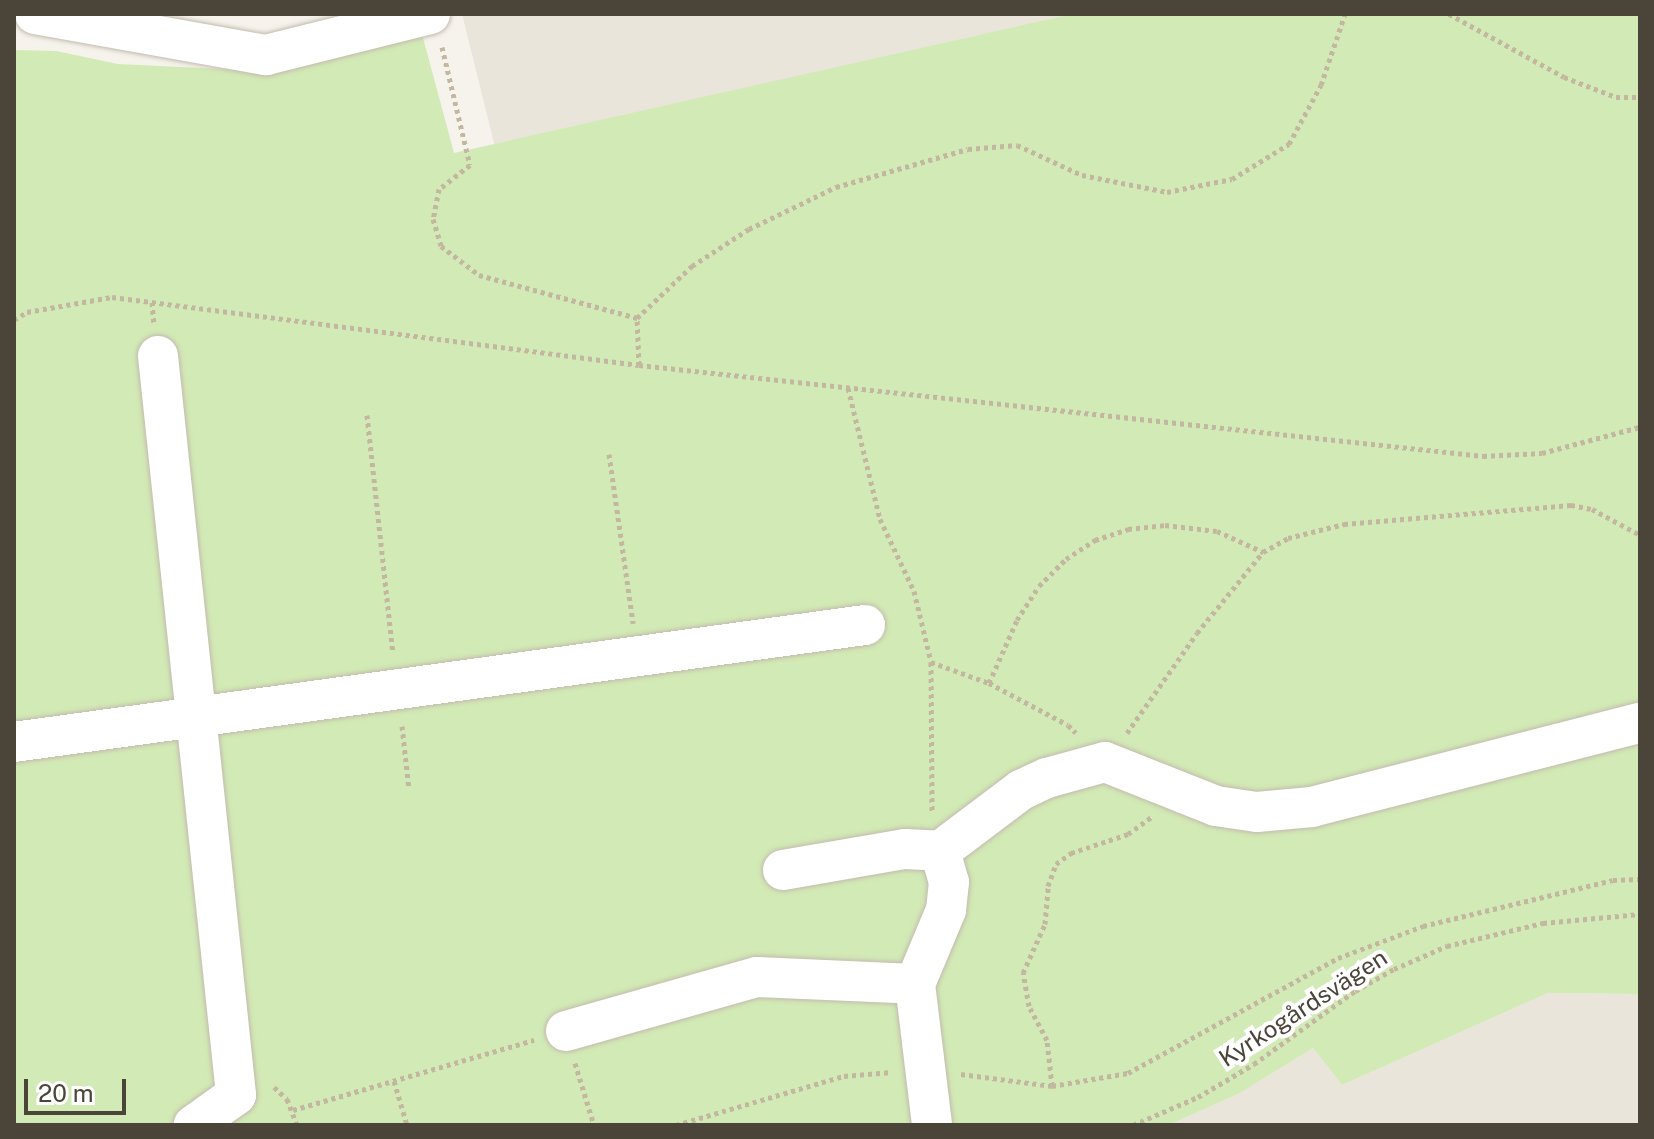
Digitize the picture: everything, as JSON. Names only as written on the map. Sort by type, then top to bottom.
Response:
[{"type":"street","points":[[35,14],[180,27],[266,55],[430,14]]},
{"type":"street","points":[[158,356],[236,1095],[194,1125]]},
{"type":"street","points":[[14,742],[865,625]]},
{"type":"street","points":[[783,870],[905,849],[940,851],[1021,790],[1047,778],[1105,762],[1166,789],[1216,806],[1257,812],[1312,807],[1640,723]]},
{"type":"street","points":[[932,1125],[928,1070],[915,984],[946,910],[949,882],[940,851]]},
{"type":"street","points":[[566,1031],[757,977],[915,984]]},
{"type":"path","points":[[639,365],[637,318],[692,266],[749,229],[836,187],[957,152],[1017,145],[1082,175],[1167,192],[1232,179],[1289,144],[1321,85],[1345,14]]},
{"type":"path","points":[[1449,14],[1564,77],[1616,97],[1640,97]]},
{"type":"path","points":[[446,56],[470,165],[439,189],[433,219],[441,246],[479,275],[637,318]]},
{"type":"path","points":[[14,320],[27,312],[112,297],[639,365],[1483,456],[1542,453],[1640,427]]},
{"type":"path","points":[[848,388],[880,519],[914,591],[931,662],[932,812],[940,851]]},
{"type":"path","points":[[367,415],[409,789]]},
{"type":"path","points":[[609,454],[638,656]]},
{"type":"path","points":[[931,662],[989,683],[1068,725],[1105,762],[1197,633],[1263,552],[1315,529],[1571,505],[1592,509],[1640,535]]},
{"type":"path","points":[[989,683],[1017,620],[1039,586],[1066,559],[1095,540],[1128,529],[1165,525],[1217,531],[1263,552]]},
{"type":"path","points":[[1052,1086],[1047,1040],[1029,1006],[1023,973],[1045,924],[1048,886],[1056,864],[1071,853],[1128,834],[1154,814],[1166,789]]},
{"type":"path","points":[[676,1125],[844,1076],[928,1070],[1052,1086],[1128,1073],[1338,958],[1423,926],[1613,880],[1640,879]]},
{"type":"path","name":"Kyrkogårdsvägen","points":[[1133,1125],[1198,1097],[1266,1056],[1355,991],[1394,969],[1447,946],[1543,923],[1640,914]]},
{"type":"path","points":[[293,1110],[566,1031],[594,1125]]},
{"type":"path","points":[[394,1081],[407,1125]]},
{"type":"shaded area","points":[[462,14],[1072,14],[495,147]]},
{"type":"shaded area","points":[[1548,993],[1640,994],[1640,1125],[1169,1125],[1240,1093],[1313,1048],[1342,1085]]},
{"type":"green space","points":[[1072,14],[1640,14],[1640,994],[1548,993],[1342,1085],[1313,1048],[1240,1093],[1169,1125],[14,1125],[14,50],[56,51],[118,64],[268,71],[422,34],[454,153]]}]
